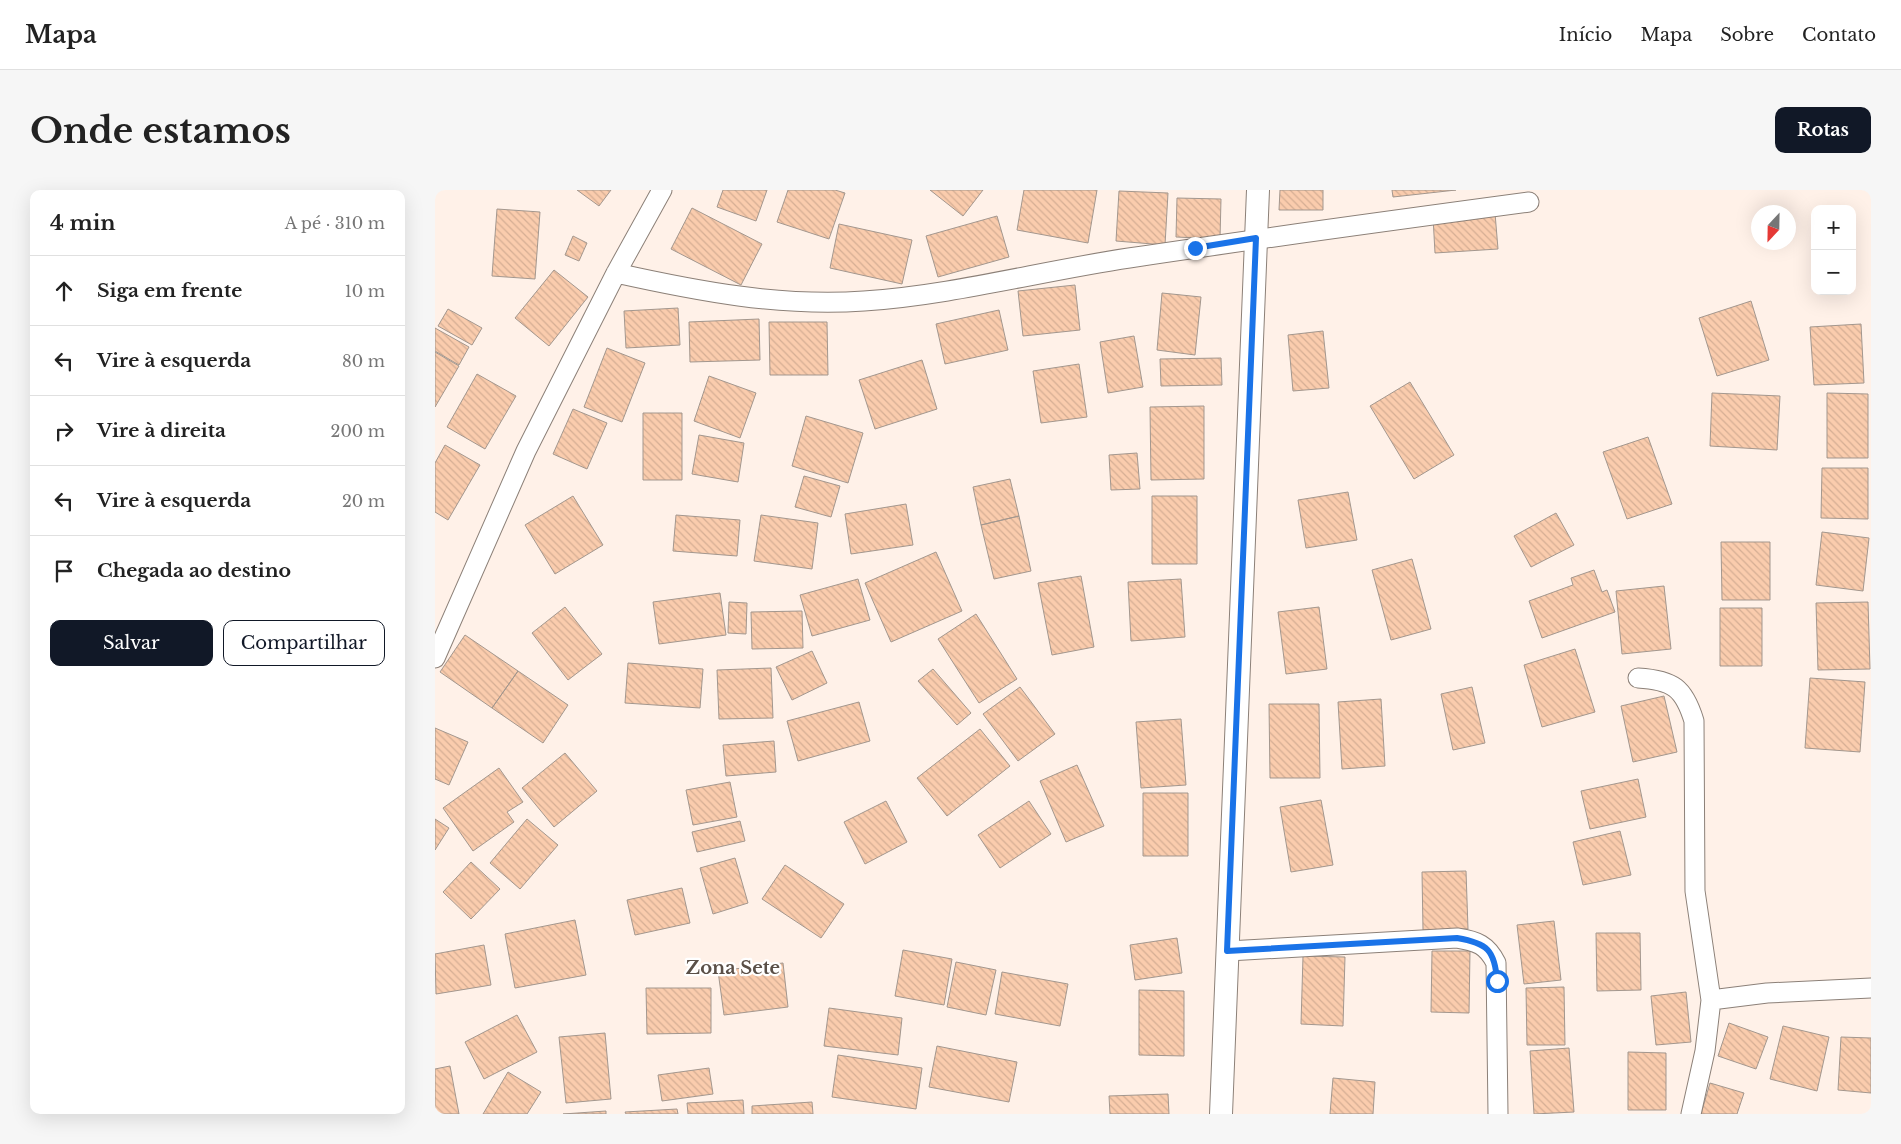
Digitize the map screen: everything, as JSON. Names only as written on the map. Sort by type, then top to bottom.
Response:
[{"type":"street","points":[[435,658],[526,452],[616,273],[663,190]]},
{"type":"street","points":[[1221,1114],[1258,190]]},
{"type":"street","points":[[616,273],[691,290],[753,298],[803,302],[863,302],[940,292],[1098,263],[1256,238],[1529,202]]},
{"type":"street","points":[[1638,678],[1658,680],[1675,686],[1688,701],[1693,721],[1695,891],[1711,1000],[1705,1051],[1691,1114]]},
{"type":"street","points":[[1227,951],[1457,938],[1477,941],[1490,950],[1496,963],[1498,1114]]},
{"type":"street","points":[[1711,1000],[1767,993],[1871,988]]},
{"type":"building","points":[[577,190],[611,190],[599,206]]},
{"type":"building","points":[[723,190],[767,190],[756,221],[717,207]]},
{"type":"building","points":[[788,190],[835,190],[845,193],[829,239],[777,222]]},
{"type":"building","points":[[930,190],[983,190],[963,216]]},
{"type":"building","points":[[1024,190],[1097,190],[1088,243],[1017,230]]},
{"type":"building","points":[[1280,190],[1323,190],[1323,210],[1279,210]]},
{"type":"building","points":[[1392,190],[1456,190],[1393,197]]},
{"type":"building","points":[[1119,191],[1168,193],[1165,245],[1116,241]]},
{"type":"building","points":[[1177,198],[1221,199],[1220,239],[1176,237]]},
{"type":"building","points":[[692,208],[762,244],[741,285],[671,249]]},
{"type":"building","points":[[497,209],[540,212],[535,279],[492,276]]},
{"type":"building","points":[[1495,213],[1498,249],[1435,253],[1433,217]]},
{"type":"building","points":[[997,216],[1009,257],[938,277],[926,236]]},
{"type":"building","points":[[839,224],[912,240],[902,284],[830,268]]},
{"type":"building","points":[[573,236],[587,243],[579,261],[565,255]]},
{"type":"building","points":[[554,270],[588,297],[549,346],[515,318]]},
{"type":"building","points":[[1075,285],[1080,330],[1023,336],[1018,291]]},
{"type":"building","points":[[1162,293],[1201,297],[1195,355],[1157,350]]},
{"type":"building","points":[[1751,301],[1769,360],[1717,376],[1699,318]]},
{"type":"building","points":[[678,308],[680,345],[626,348],[624,311]]},
{"type":"building","points":[[448,309],[482,328],[472,345],[438,326]]},
{"type":"building","points":[[999,310],[1008,350],[945,364],[936,324]]},
{"type":"building","points":[[759,319],[760,360],[690,362],[689,322]]},
{"type":"building","points":[[769,322],[827,322],[828,375],[770,375]]},
{"type":"building","points":[[1861,324],[1864,383],[1814,385],[1810,327]]},
{"type":"building","points":[[435,328],[469,347],[459,365],[435,351]]},
{"type":"building","points":[[1323,331],[1329,388],[1293,391],[1288,335]]},
{"type":"building","points":[[1134,336],[1143,387],[1108,393],[1100,342]]},
{"type":"building","points":[[607,348],[645,363],[622,422],[584,407]]},
{"type":"building","points":[[435,352],[459,366],[435,407]]},
{"type":"building","points":[[1221,358],[1222,385],[1161,386],[1160,359]]},
{"type":"building","points":[[922,360],[937,409],[875,429],[859,380]]},
{"type":"building","points":[[1079,364],[1087,417],[1041,423],[1033,371]]},
{"type":"building","points":[[477,374],[516,396],[485,449],[447,427]]},
{"type":"building","points":[[709,376],[756,393],[740,438],[694,421]]},
{"type":"building","points":[[1410,382],[1454,455],[1414,479],[1370,406]]},
{"type":"building","points":[[1712,393],[1780,396],[1777,450],[1710,446]]},
{"type":"building","points":[[1827,393],[1868,394],[1868,458],[1827,458]]},
{"type":"building","points":[[1204,406],[1204,479],[1151,480],[1150,407]]},
{"type":"building","points":[[573,409],[607,423],[587,469],[553,454]]},
{"type":"building","points":[[643,413],[682,413],[682,480],[643,480]]},
{"type":"building","points":[[806,416],[863,433],[848,483],[792,466]]},
{"type":"building","points":[[699,435],[744,443],[738,482],[692,474]]},
{"type":"building","points":[[1648,437],[1672,504],[1627,519],[1603,452]]},
{"type":"building","points":[[445,445],[480,465],[448,520],[435,512],[435,463]]},
{"type":"building","points":[[1137,453],[1140,489],[1111,490],[1109,455]]},
{"type":"building","points":[[1822,468],[1868,468],[1868,519],[1821,518]]},
{"type":"building","points":[[804,476],[840,486],[831,517],[795,507]]},
{"type":"building","points":[[1010,479],[1019,516],[981,525],[973,487]]},
{"type":"building","points":[[1348,492],[1357,540],[1306,548],[1298,500]]},
{"type":"building","points":[[573,496],[603,545],[555,574],[525,525]]},
{"type":"building","points":[[1152,496],[1197,496],[1197,564],[1152,564]]},
{"type":"building","points":[[906,504],[913,545],[851,554],[845,514]]},
{"type":"building","points":[[1556,513],[1574,545],[1531,567],[1514,536]]},
{"type":"building","points":[[676,515],[740,520],[737,556],[673,551]]},
{"type":"building","points":[[761,515],[818,523],[812,569],[754,561]]},
{"type":"building","points":[[1019,516],[1031,571],[994,579],[981,525]]},
{"type":"building","points":[[1822,532],[1869,538],[1863,591],[1816,585]]},
{"type":"building","points":[[1721,542],[1770,542],[1770,600],[1722,600]]},
{"type":"building","points":[[936,552],[962,611],[891,642],[865,583]]},
{"type":"building","points":[[1412,559],[1431,629],[1391,640],[1372,570]]},
{"type":"building","points":[[1594,570],[1602,592],[1607,590],[1615,612],[1542,638],[1529,601],[1573,585],[1571,578]]},
{"type":"building","points":[[1081,576],[1094,647],[1052,655],[1038,583]]},
{"type":"building","points":[[858,579],[870,620],[812,636],[800,595]]},
{"type":"building","points":[[1181,579],[1185,637],[1131,641],[1128,582]]},
{"type":"building","points":[[1664,586],[1671,649],[1622,654],[1616,591]]},
{"type":"building","points":[[720,593],[726,635],[659,644],[653,602]]},
{"type":"building","points":[[729,602],[747,603],[746,634],[728,633]]},
{"type":"building","points":[[1868,602],[1870,669],[1818,670],[1816,603]]},
{"type":"building","points":[[565,607],[602,654],[568,680],[532,633]]},
{"type":"building","points":[[1319,607],[1327,669],[1286,674],[1278,612]]},
{"type":"building","points":[[1720,608],[1762,608],[1762,666],[1720,666]]},
{"type":"building","points":[[802,611],[803,648],[752,649],[751,612]]},
{"type":"building","points":[[976,614],[1017,679],[979,703],[938,639]]},
{"type":"building","points":[[465,635],[518,671],[492,708],[440,672]]},
{"type":"building","points":[[1575,649],[1595,712],[1542,727],[1524,665]]},
{"type":"building","points":[[812,651],[827,683],[792,700],[776,667]]},
{"type":"building","points":[[628,663],[703,669],[700,708],[625,703]]},
{"type":"building","points":[[771,668],[773,718],[719,719],[717,670]]},
{"type":"building","points":[[933,669],[971,713],[957,725],[918,681]]},
{"type":"building","points":[[518,671],[568,705],[543,743],[492,708]]},
{"type":"building","points":[[1810,678],[1865,682],[1860,752],[1805,748]]},
{"type":"building","points":[[1020,687],[1055,734],[1018,761],[983,714]]},
{"type":"building","points":[[1472,687],[1485,743],[1453,750],[1441,694]]},
{"type":"building","points":[[1664,696],[1677,752],[1633,762],[1621,706]]},
{"type":"building","points":[[1381,699],[1385,766],[1342,769],[1338,702]]},
{"type":"building","points":[[859,702],[870,741],[798,761],[787,721]]},
{"type":"building","points":[[1269,704],[1319,704],[1320,778],[1270,778]]},
{"type":"building","points":[[1181,719],[1186,785],[1141,788],[1136,722]]},
{"type":"building","points":[[435,728],[468,742],[449,785],[435,779]]},
{"type":"building","points":[[980,729],[1010,766],[947,816],[917,778]]},
{"type":"building","points":[[774,741],[776,772],[726,776],[723,745]]},
{"type":"building","points":[[565,753],[597,791],[554,827],[522,788]]},
{"type":"building","points":[[1077,765],[1104,826],[1066,842],[1040,781]]},
{"type":"building","points":[[499,768],[523,802],[507,812],[514,822],[473,851],[443,808]]},
{"type":"building","points":[[1638,779],[1646,817],[1590,829],[1581,791]]},
{"type":"building","points":[[730,782],[737,817],[693,825],[686,790]]},
{"type":"building","points":[[1143,793],[1188,793],[1188,856],[1143,856]]},
{"type":"building","points":[[1321,800],[1333,865],[1291,872],[1280,807]]},
{"type":"building","points":[[886,801],[907,842],[865,864],[844,822]]},
{"type":"building","points":[[1029,801],[1051,834],[1000,868],[978,835]]},
{"type":"building","points":[[435,819],[449,828],[435,850]]},
{"type":"building","points":[[527,819],[558,845],[520,889],[490,863]]},
{"type":"building","points":[[740,821],[745,841],[697,852],[692,832]]},
{"type":"building","points":[[1620,831],[1631,875],[1583,885],[1573,842]]},
{"type":"building","points":[[735,858],[748,903],[713,914],[700,868]]},
{"type":"building","points":[[471,862],[500,889],[471,919],[443,892]]},
{"type":"building","points":[[785,865],[844,904],[821,938],[762,899]]},
{"type":"building","points":[[1466,871],[1468,929],[1423,930],[1422,872]]},
{"type":"building","points":[[682,888],[690,923],[635,935],[627,900]]},
{"type":"building","points":[[575,920],[586,975],[515,988],[505,934]]},
{"type":"building","points":[[1554,921],[1561,980],[1524,984],[1517,925]]},
{"type":"building","points":[[1596,933],[1640,933],[1641,990],[1597,991]]},
{"type":"building","points":[[1177,938],[1182,973],[1135,980],[1130,945]]},
{"type":"building","points":[[484,945],[491,985],[436,994],[435,954]]},
{"type":"building","points":[[903,950],[952,959],[944,1005],[895,996]]},
{"type":"building","points":[[1432,951],[1470,951],[1469,1013],[1431,1012]]},
{"type":"building","points":[[1303,956],[1345,957],[1343,1026],[1301,1024]]},
{"type":"building","points":[[956,962],[996,970],[986,1015],[947,1007]]},
{"type":"building","points":[[783,963],[788,1007],[724,1015],[718,971]]},
{"type":"building","points":[[1002,972],[1068,984],[1060,1026],[995,1014]]},
{"type":"building","points":[[1564,987],[1565,1045],[1527,1045],[1526,988]]},
{"type":"building","points":[[646,988],[711,988],[711,1033],[647,1034]]},
{"type":"building","points":[[1139,990],[1184,991],[1184,1056],[1139,1055]]},
{"type":"building","points":[[1686,992],[1691,1042],[1656,1045],[1651,996]]},
{"type":"building","points":[[829,1008],[902,1018],[898,1055],[824,1046]]},
{"type":"building","points":[[517,1015],[537,1052],[484,1079],[465,1042]]},
{"type":"building","points":[[1729,1023],[1768,1037],[1756,1069],[1718,1056]]},
{"type":"building","points":[[1783,1026],[1829,1037],[1817,1091],[1770,1079]]},
{"type":"building","points":[[605,1033],[611,1099],[566,1103],[559,1037]]},
{"type":"building","points":[[1841,1037],[1871,1038],[1871,1093],[1838,1090]]},
{"type":"building","points":[[937,1046],[1017,1062],[1009,1102],[929,1087]]},
{"type":"building","points":[[1569,1048],[1574,1112],[1534,1114],[1530,1051]]},
{"type":"building","points":[[1628,1052],[1666,1053],[1666,1110],[1628,1110]]},
{"type":"building","points":[[838,1055],[922,1068],[916,1109],[832,1097]]},
{"type":"building","points":[[450,1066],[459,1114],[435,1114],[435,1069]]},
{"type":"building","points":[[709,1068],[713,1094],[662,1101],[658,1075]]},
{"type":"building","points":[[508,1072],[541,1092],[527,1114],[483,1114]]},
{"type":"building","points":[[1333,1078],[1375,1082],[1373,1114],[1330,1114]]},
{"type":"building","points":[[1710,1083],[1744,1093],[1737,1114],[1701,1114]]},
{"type":"building","points":[[1168,1094],[1169,1114],[1110,1114],[1109,1096]]},
{"type":"building","points":[[743,1100],[744,1114],[688,1114],[687,1103]]},
{"type":"building","points":[[812,1102],[813,1114],[752,1114],[752,1106]]},
{"type":"building","points":[[677,1109],[678,1114],[626,1114],[625,1112]]},
{"type":"building","points":[[606,1111],[606,1114],[563,1114]]},
{"type":"district","name":"Zona Sete","points":[[733,968]]},
{"type":"route","points":[[1195,248],[1256,238],[1227,951],[1457,938],[1477,941],[1490,950],[1496,963],[1497,981]]}]
